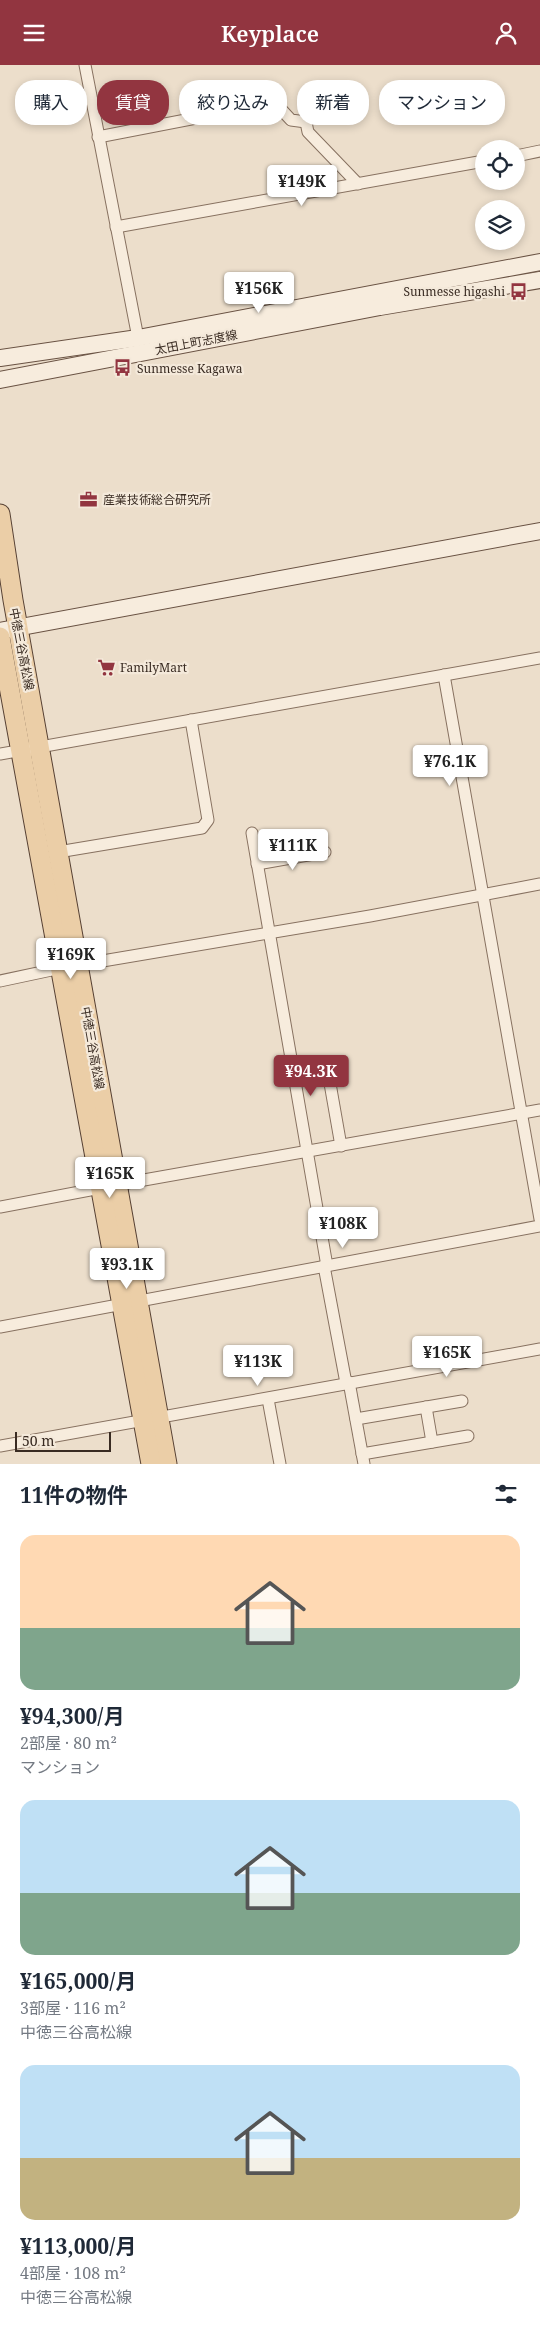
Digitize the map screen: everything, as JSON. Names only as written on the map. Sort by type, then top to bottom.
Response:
[{"type":"main road","name":"太田上町志度線","points":[[0,358],[138,338],[540,262]]},
{"type":"main road","name":"太田上町志度線","points":[[0,380],[380,307],[540,280]]},
{"type":"main road","name":"中徳三谷高松線","points":[[0,514],[9,629],[41,747],[58,852],[70,967]]},
{"type":"main road","points":[[9,629],[540,531]]},
{"type":"main road","name":"中徳三谷高松線","points":[[0,637],[20,750],[70,967],[151,1418],[167,1464]]},
{"type":"main road","name":"中徳三谷高松線","points":[[151,1418],[151,1464]]},
{"type":"street","points":[[85,65],[138,338]]},
{"type":"street","points":[[98,137],[253,107],[279,107],[291,120],[310,119],[308,132],[358,184]]},
{"type":"street","points":[[525,154],[540,151]]},
{"type":"street","points":[[116,227],[475,163]]},
{"type":"street","points":[[0,754],[540,658]]},
{"type":"street","points":[[444,675],[540,1219]]},
{"type":"street","points":[[58,852],[202,828],[208,820],[191,720]]},
{"type":"street","points":[[252,833],[268,934],[308,1151],[326,1266],[363,1459],[432,1442],[468,1436]]},
{"type":"street","points":[[257,864],[325,852]]},
{"type":"street","points":[[0,981],[70,967],[268,934],[540,883]]},
{"type":"street","points":[[328,1072],[340,1145]]},
{"type":"street","points":[[0,1207],[109,1186],[540,1111]]},
{"type":"street","points":[[0,1327],[540,1226]]},
{"type":"street","points":[[0,1446],[268,1399],[347,1382],[540,1349]]},
{"type":"street","points":[[268,1399],[280,1464]]},
{"type":"street","points":[[356,1419],[462,1401]]},
{"type":"street","points":[[426,1407],[432,1442]]},
{"type":"place","name":"Sunmesse higashi","points":[[519,291]]},
{"type":"place","name":"Sunmesse Kagawa","points":[[123,368]]},
{"type":"place","name":"産業技術総合研究所","points":[[89,499]]},
{"type":"place","name":"FamilyMart","points":[[106,667]]}]
